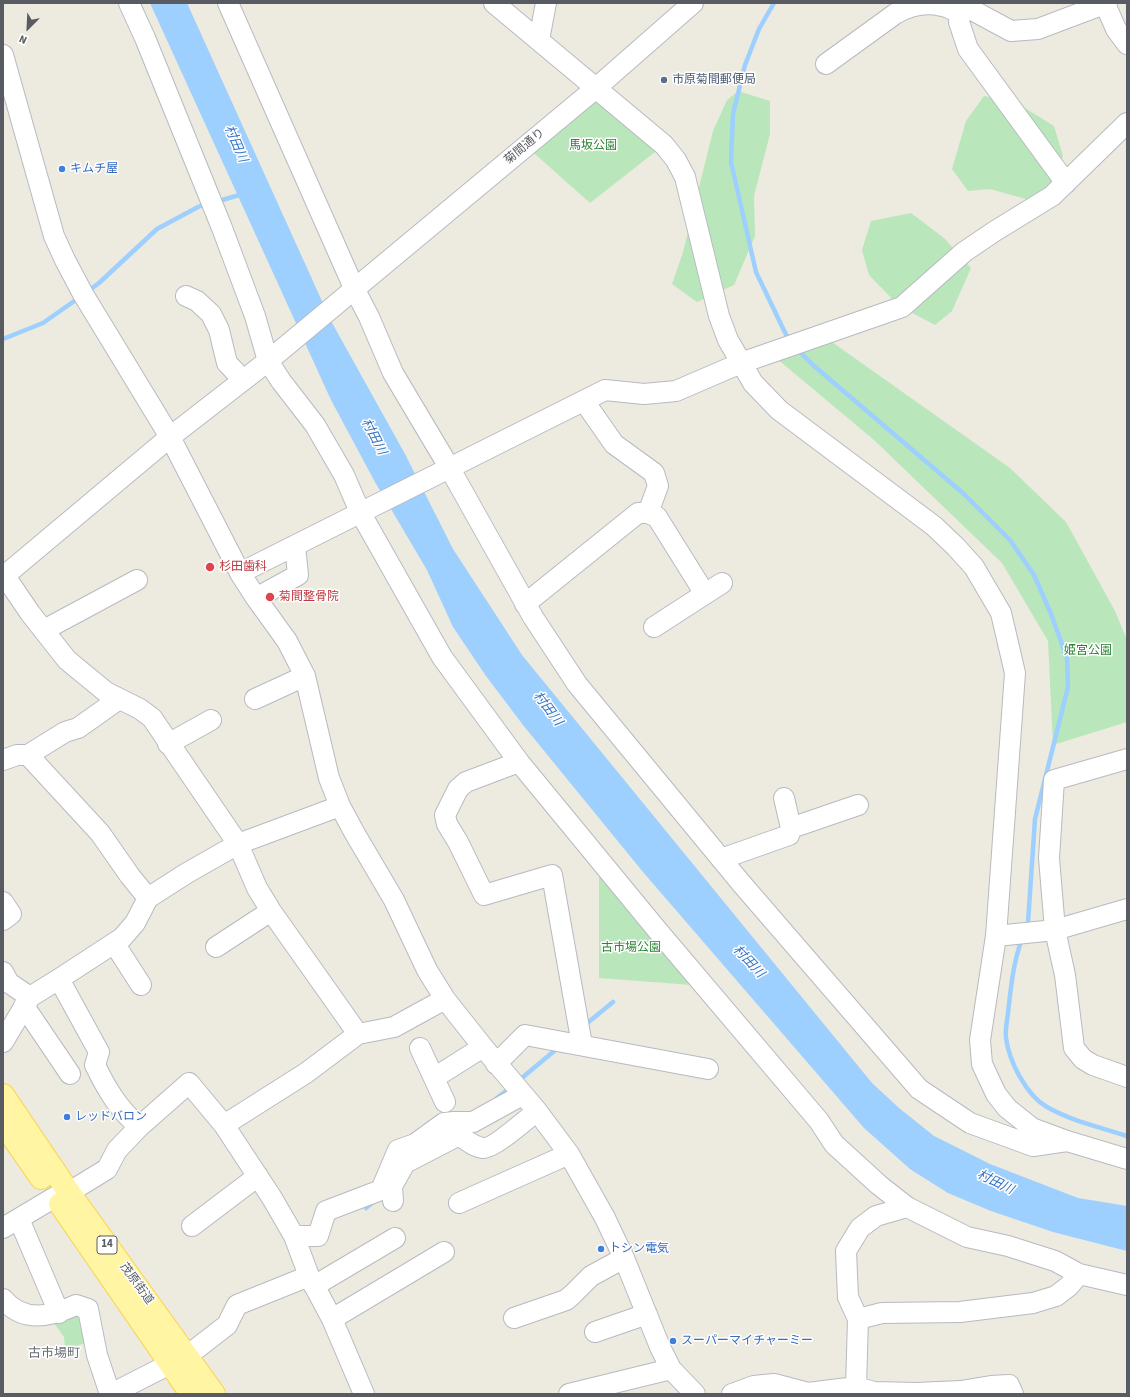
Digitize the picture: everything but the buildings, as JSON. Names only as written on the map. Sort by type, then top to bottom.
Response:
[{"type":"main road","name":"茂原街道","points":[[3,1095],[62,1196]]},
{"type":"main road","name":"茂原街道","points":[[3,1123],[62,1196],[179,1360],[214,1394]]},
{"type":"main road","name":"茂原街道","points":[[179,1360],[191,1394]]},
{"type":"street","points":[[128,3],[145,38],[222,228],[255,316],[268,361],[281,381],[315,425],[344,475],[360,512],[442,657],[519,762],[658,931],[819,1121],[834,1144],[879,1185],[908,1207],[967,1237],[1008,1246],[1055,1261],[1079,1274],[1126,1282]]},
{"type":"street","points":[[228,3],[354,288],[370,317],[393,373],[449,467],[532,617],[577,684],[721,859],[918,1089],[970,1123],[1033,1146],[1067,1141]]},
{"type":"street","points":[[494,3],[664,145],[676,160],[685,177],[719,316],[728,340],[740,363],[754,384],[779,410],[934,526],[974,566],[1001,613],[1015,673],[996,936],[980,1040],[982,1064],[996,1094],[1007,1108],[1032,1128],[1067,1141],[1127,1159]]},
{"type":"street","points":[[540,40],[546,3]]},
{"type":"street","name":"菊間通り","points":[[4,575],[170,437],[268,361],[596,88],[693,3]]},
{"type":"street","points":[[826,64],[894,14],[906,8],[928,5],[961,7],[1011,31],[1038,29],[1106,3],[1116,29],[1127,44]]},
{"type":"street","points":[[961,7],[959,22],[968,49],[1066,183]]},
{"type":"street","points":[[3,55],[57,242],[83,294],[170,437],[240,573],[287,641],[305,676],[329,778],[340,806],[394,900],[427,970],[445,999],[496,1064],[537,1111],[569,1154],[605,1218],[624,1258],[660,1347],[671,1370],[695,1394]]},
{"type":"street","points":[[240,573],[605,390],[644,394],[676,391],[740,363],[902,308],[964,252],[1052,196],[1127,123]]},
{"type":"street","points":[[186,296],[197,301],[211,314],[219,330],[227,363],[243,380]]},
{"type":"street","points":[[584,401],[614,444],[654,473],[658,486],[648,513]]},
{"type":"street","points":[[525,604],[638,513],[648,513],[657,517],[705,594]]},
{"type":"street","points":[[256,598],[298,575],[295,546]]},
{"type":"street","points":[[4,575],[30,613],[67,660],[106,692],[140,709],[152,718],[168,744],[238,844],[257,888],[271,911],[358,1034]]},
{"type":"street","points":[[44,630],[137,580]]},
{"type":"street","points":[[654,627],[722,583]]},
{"type":"street","points":[[255,699],[305,676]]},
{"type":"street","points":[[3,760],[17,755],[28,755],[64,732],[78,728],[119,699]]},
{"type":"street","points":[[168,744],[211,720]]},
{"type":"street","points":[[28,755],[100,832],[130,876],[148,898]]},
{"type":"street","points":[[1127,758],[1054,780],[1049,858],[1055,930],[1066,975],[1074,1048],[1083,1059],[1093,1065],[1127,1077]]},
{"type":"street","points":[[519,762],[466,782],[458,789],[445,815],[447,824],[458,842],[484,895],[552,875],[582,1045]]},
{"type":"street","points":[[721,859],[789,835],[791,828],[784,798]]},
{"type":"street","points":[[791,828],[858,805]]},
{"type":"street","points":[[3,1042],[27,1001],[122,938],[135,924],[148,898],[187,873],[238,844],[340,806]]},
{"type":"street","points":[[3,902],[11,914],[3,920]]},
{"type":"street","points":[[996,936],[1055,930],[1127,908]]},
{"type":"street","points":[[216,947],[271,911]]},
{"type":"street","points":[[114,943],[141,985]]},
{"type":"street","points":[[3,972],[9,983],[27,1001],[70,1074]]},
{"type":"street","points":[[59,979],[100,1052],[95,1066],[108,1092],[128,1117],[139,1127]]},
{"type":"street","points":[[224,1125],[306,1073],[358,1034],[394,1027],[445,999]]},
{"type":"street","points":[[496,1064],[525,1035],[708,1069]]},
{"type":"street","points":[[420,1048],[444,1102]]},
{"type":"street","points":[[434,1078],[483,1048]]},
{"type":"street","points":[[59,1313],[11,1223],[62,1196],[107,1169],[117,1150],[139,1127],[190,1083],[224,1125],[258,1176],[294,1236],[311,1281],[332,1319],[364,1394]]},
{"type":"street","points":[[294,1236],[318,1236],[326,1212],[381,1190],[398,1150],[416,1144],[444,1123],[473,1122],[522,1095]]},
{"type":"street","points":[[393,1201],[392,1186],[405,1162],[458,1135],[474,1146],[485,1149],[494,1145],[537,1111]]},
{"type":"street","points":[[459,1203],[569,1154]]},
{"type":"street","points":[[192,1226],[258,1176]]},
{"type":"street","points":[[856,1387],[858,1319],[848,1297],[846,1251],[860,1228],[876,1216],[908,1207]]},
{"type":"street","points":[[5,1306],[28,1316],[59,1313],[76,1305],[88,1309],[98,1355],[110,1394],[179,1360],[227,1325],[237,1305],[311,1281],[395,1238]]},
{"type":"street","points":[[332,1319],[444,1252]]},
{"type":"street","points":[[514,1318],[566,1300],[591,1276],[624,1258]]},
{"type":"street","points":[[858,1319],[882,1313],[960,1312],[1033,1303],[1056,1296],[1069,1286],[1079,1274]]},
{"type":"street","points":[[595,1332],[647,1314]]},
{"type":"street","points":[[569,1394],[671,1370]]},
{"type":"street","points":[[732,1394],[754,1386],[774,1384],[808,1393],[856,1387],[874,1392],[916,1393],[961,1391],[991,1386],[1010,1385],[1013,1394]]},
{"type":"green space","name":"馬坂公園","points":[[596,88],[664,145],[590,203],[526,146]]},
{"type":"green space","points":[[738,91],[770,101],[770,134],[754,196],[755,236],[734,285],[697,302],[672,284],[683,252],[713,131],[727,100]]},
{"type":"green space","points":[[984,96],[1017,103],[1054,126],[1063,156],[1047,192],[1036,202],[990,189],[968,191],[952,169],[966,121]]},
{"type":"green space","points":[[911,213],[944,238],[971,268],[952,311],[935,325],[899,306],[869,275],[862,250],[871,221]]},
{"type":"green space","name":"姫宮公園","points":[[822,335],[1010,468],[1066,522],[1115,611],[1127,640],[1127,722],[1053,745],[1048,641],[1002,563],[874,440],[770,353]]},
{"type":"green space","name":"古市場公園","points":[[599,860],[705,986],[599,978]]},
{"type":"green space","points":[[75,1313],[82,1316],[88,1343],[65,1348],[64,1337],[51,1319]]},
{"type":"water","name":"村田川","points":[[150,3],[187,3],[331,321],[405,454],[453,549],[522,655],[872,1083],[899,1108],[934,1136],[990,1164],[1078,1198],[1127,1206],[1127,1251],[1053,1232],[991,1211],[948,1193],[910,1169],[864,1128],[643,872],[523,725],[486,676],[453,627],[427,570],[375,482],[331,400]]},
{"type":"waterway","points":[[774,3],[759,29],[745,65],[733,114],[731,162],[756,272],[789,341]]},
{"type":"waterway","points":[[215,202],[243,194]]},
{"type":"waterway","points":[[88,291],[99,283],[157,229],[206,204]]},
{"type":"waterway","points":[[3,339],[43,323],[80,297]]},
{"type":"waterway","points":[[797,349],[813,365],[964,494],[1010,540],[1034,575],[1051,614],[1067,658],[1068,687],[1035,819],[1028,922],[1026,928]]},
{"type":"waterway","points":[[1022,939],[1016,957],[1006,1032],[1011,1057],[1020,1077],[1039,1102],[1056,1112],[1127,1136]]},
{"type":"waterway","points":[[585,1025],[613,1002]]},
{"type":"waterway","points":[[517,1082],[559,1047]]},
{"type":"waterway","points":[[497,1098],[510,1088]]},
{"type":"waterway","points":[[366,1208],[373,1202]]},
{"type":"place","name":"市原菊間郵便局","points":[[664,80]]},
{"type":"place","name":"キムチ屋","points":[[62,169]]},
{"type":"place","name":"杉田歯科","points":[[210,567]]},
{"type":"place","name":"菊間整骨院","points":[[270,597]]},
{"type":"place","name":"レッドバロン","points":[[67,1117]]},
{"type":"place","name":"トシン電気","points":[[601,1249]]},
{"type":"place","name":"スーパーマイチャーミー","points":[[673,1341]]},
{"type":"district","name":"古市場町","points":[[54,1354]]}]
